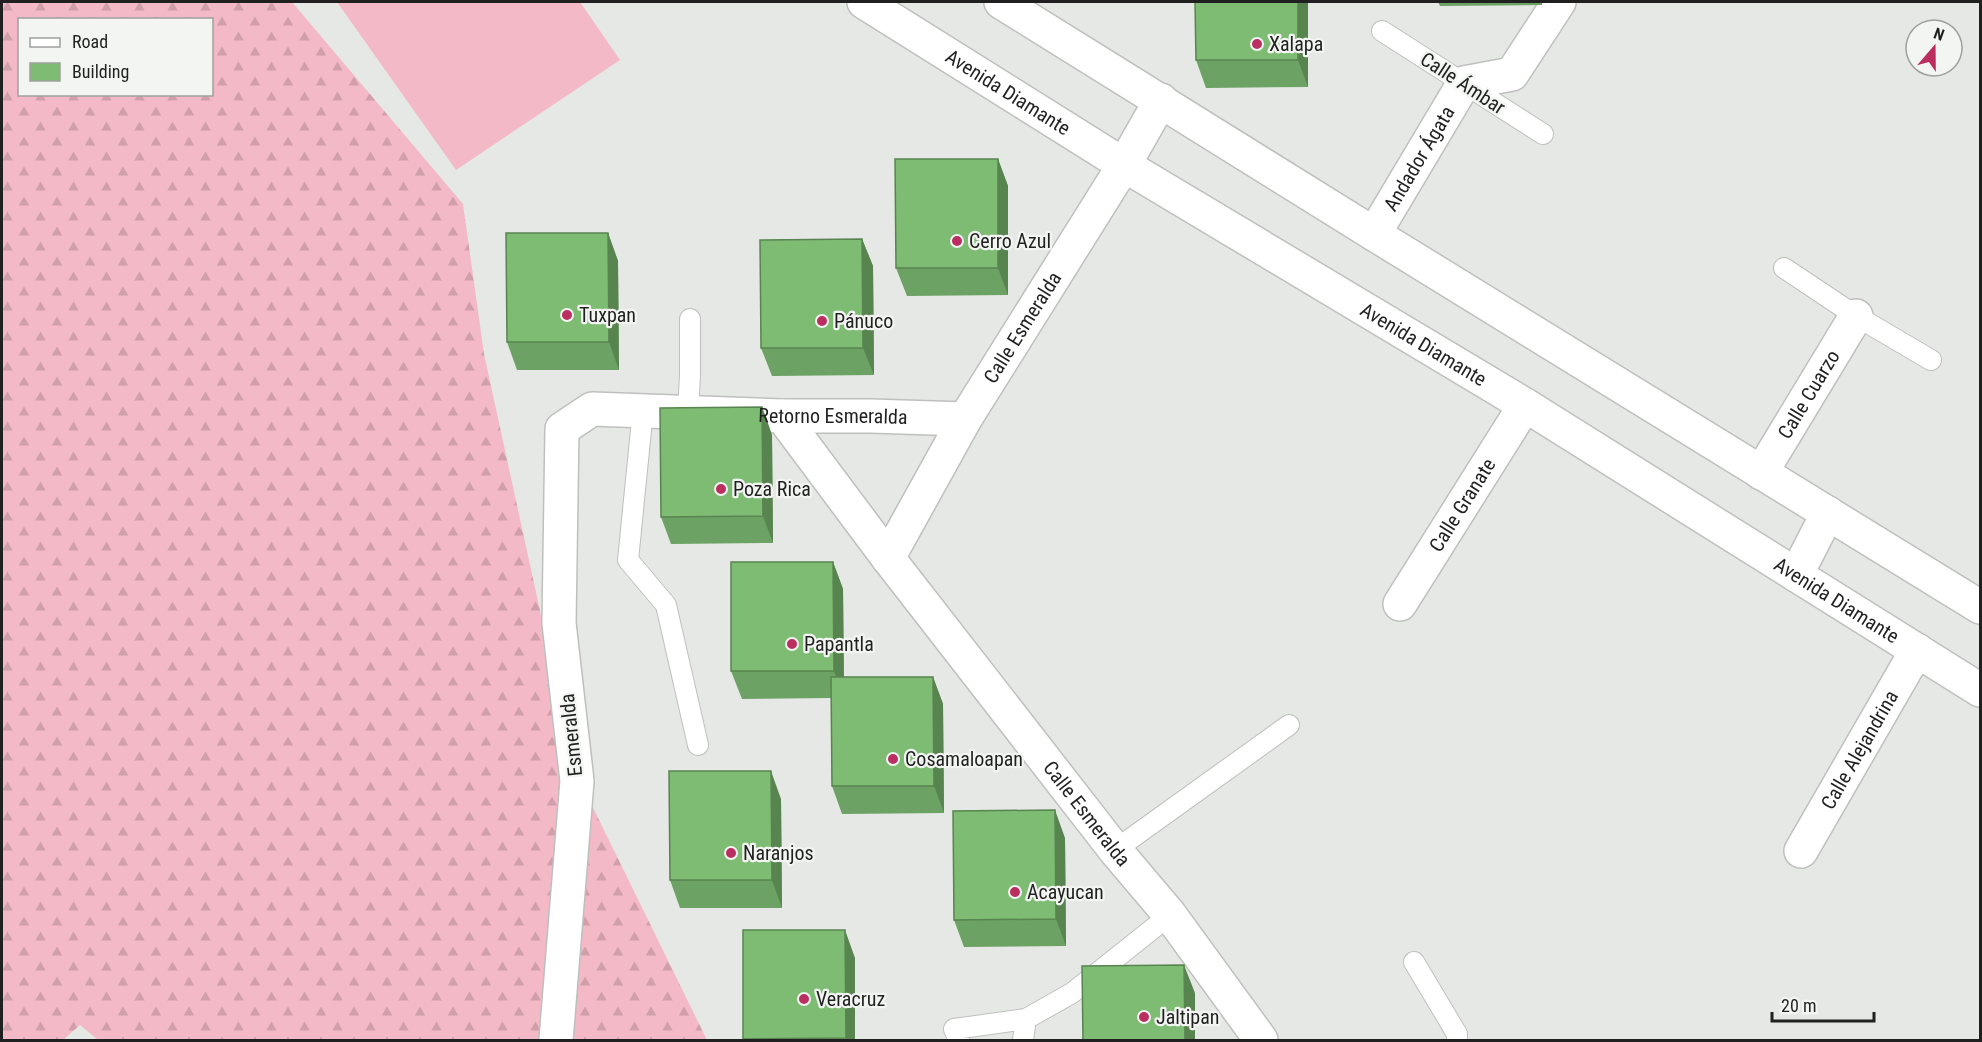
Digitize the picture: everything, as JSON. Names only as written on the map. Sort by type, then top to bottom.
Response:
[{"type":"street","name":"Avenida Diamante","points":[[864,2],[1124,165],[1525,405],[1980,690]]},
{"type":"street","points":[[1001,2],[1980,607]]},
{"type":"street","points":[[1464,83],[1512,74],[1559,2]]},
{"type":"street","name":"Andador Ágata","points":[[1374,234],[1464,83]]},
{"type":"street","name":"Calle Esmeralda","points":[[888,558],[965,419],[1124,165],[1161,100]]},
{"type":"street","name":"Calle Cuarzo","points":[[1761,473],[1856,316]]},
{"type":"street","name":"Calle Granate","points":[[1400,604],[1525,405]]},
{"type":"street","name":"Retorno Esmeralda","points":[[562,429],[592,409],[782,416],[965,419]]},
{"type":"street","name":"Calle Esmeralda","points":[[782,416],[888,558],[1115,850],[1170,915],[1261,1041]]},
{"type":"street","name":"Esmeralda","points":[[556,1041],[577,781],[559,623],[562,429]]},
{"type":"street","points":[[1796,574],[1828,513]]},
{"type":"street","name":"Calle Alejandrina","points":[[1802,851],[1917,650]]},
{"type":"lane","name":"Calle Ámbar","points":[[1382,31],[1543,134]]},
{"type":"lane","points":[[1784,268],[1856,316],[1931,360]]},
{"type":"lane","points":[[688,412],[690,319]]},
{"type":"lane","points":[[643,410],[628,560],[666,605],[698,745]]},
{"type":"lane","points":[[1115,850],[1289,725]]},
{"type":"lane","points":[[959,1041],[954,1029],[1026,1019],[1072,993],[1170,915]]},
{"type":"lane","points":[[1414,962],[1456,1034],[1457,1041]]},
{"type":"lane","points":[[1023,1041],[1026,1019]]},
{"type":"green space","points":[[2,2],[292,2],[463,204],[484,354],[575,771],[707,1040],[98,1040],[80,1025],[63,1040],[2,1040]]},
{"type":"green space","points":[[337,2],[580,2],[620,60],[456,170]]},
{"type":"building","name":"Xalapa","points":[[1195,2],[1298,2],[1298,60],[1196,60]]},
{"type":"building","name":"Cerro Azul","points":[[895,159],[998,159],[998,268],[896,268]]},
{"type":"building","name":"Tuxpan","points":[[506,233],[608,233],[609,342],[507,342]]},
{"type":"building","name":"Pánuco","points":[[862,239],[863,348],[761,348],[760,240]]},
{"type":"building","name":"Poza Rica","points":[[762,407],[763,516],[661,517],[660,408]]},
{"type":"building","name":"Papantla","points":[[731,562],[833,562],[834,671],[731,671]]},
{"type":"building","name":"Cosamaloapan","points":[[831,677],[933,677],[934,786],[832,786]]},
{"type":"building","name":"Naranjos","points":[[669,771],[771,771],[772,880],[670,880]]},
{"type":"building","name":"Acayucan","points":[[1055,810],[1056,919],[954,920],[953,811]]},
{"type":"building","name":"Veracruz","points":[[743,930],[845,930],[846,1038],[743,1039]]},
{"type":"building","points":[[1184,965],[1185,1041],[1083,1041],[1082,966]]},
{"type":"place","name":"Xalapa","points":[[1257,44]]},
{"type":"place","name":"Cerro Azul","points":[[957,241]]},
{"type":"place","name":"Tuxpan","points":[[567,315]]},
{"type":"place","name":"Pánuco","points":[[822,321]]},
{"type":"place","name":"Poza Rica","points":[[721,489]]},
{"type":"place","name":"Papantla","points":[[792,644]]},
{"type":"place","name":"Cosamaloapan","points":[[893,759]]},
{"type":"place","name":"Naranjos","points":[[731,853]]},
{"type":"place","name":"Acayucan","points":[[1015,892]]},
{"type":"place","name":"Veracruz","points":[[804,999]]},
{"type":"place","name":"Jaltipan","points":[[1144,1017]]}]
